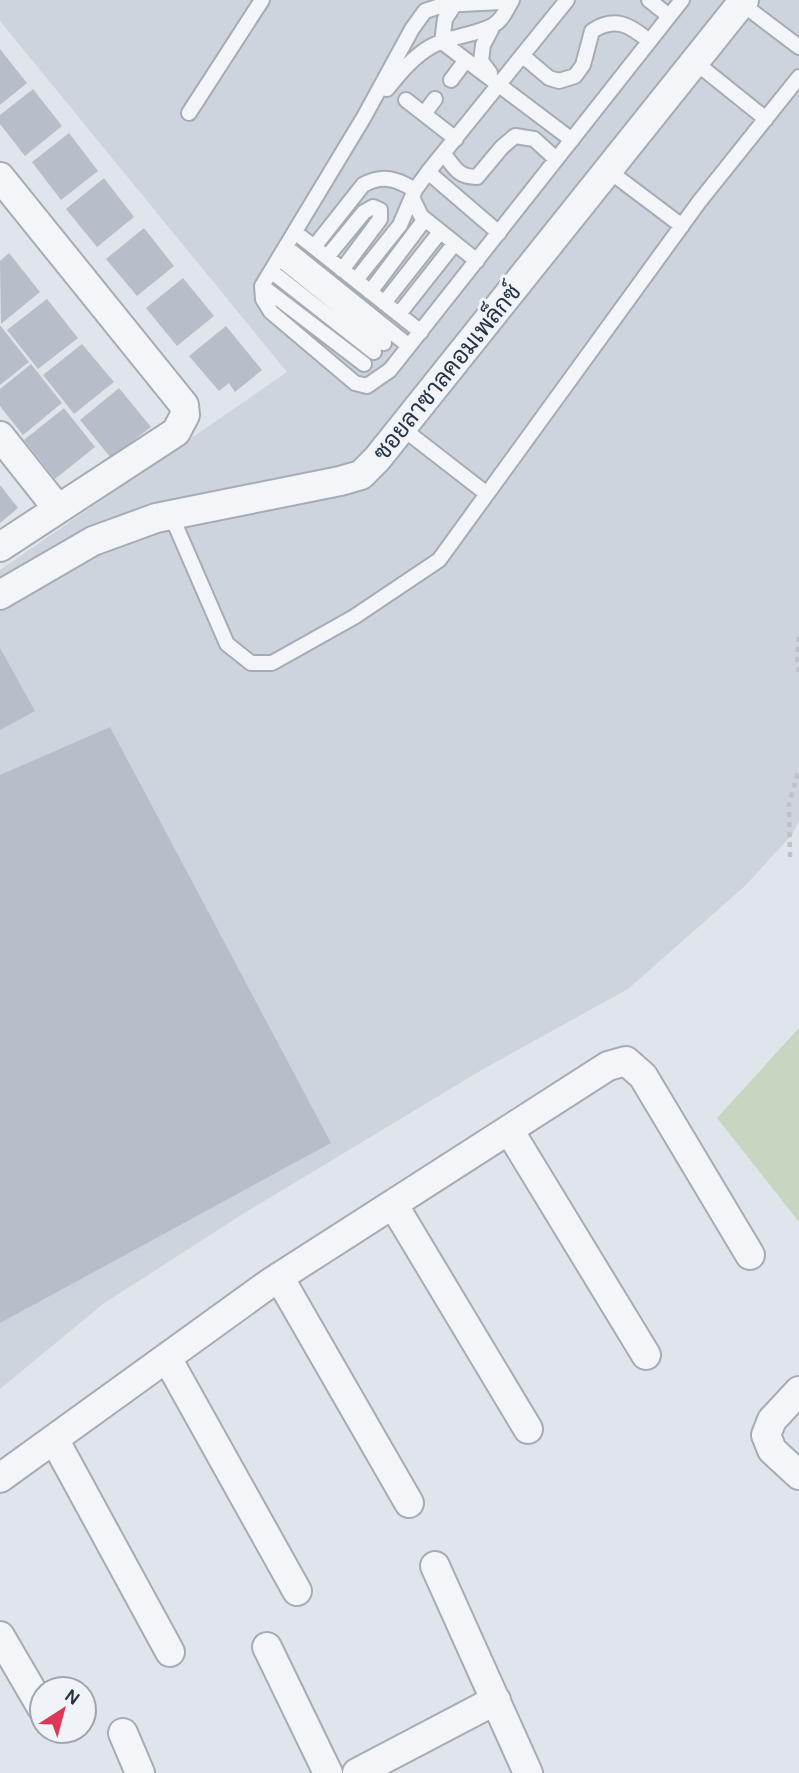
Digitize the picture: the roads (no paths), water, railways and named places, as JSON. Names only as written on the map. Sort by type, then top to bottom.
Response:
[{"type":"street","name":"ซอยลาซาลคอมเพล็กซ์","points":[[0,595],[93,541],[156,518],[361,475],[402,428],[742,2]]},
{"type":"street","points":[[0,177],[184,405],[185,415],[176,432],[0,547]]},
{"type":"street","points":[[0,436],[58,509]]},
{"type":"street","points":[[0,1478],[279,1277],[608,1066],[626,1061],[643,1076],[750,1255]]},
{"type":"street","points":[[509,1130],[646,1355]]},
{"type":"street","points":[[393,1204],[528,1429]]},
{"type":"street","points":[[279,1277],[408,1503]]},
{"type":"street","points":[[167,1358],[297,1591]]},
{"type":"street","points":[[799,1391],[772,1420],[766,1435],[772,1450],[799,1475]]},
{"type":"street","points":[[54,1439],[170,1652]]},
{"type":"street","points":[[435,1566],[528,1773]]},
{"type":"street","points":[[0,1636],[28,1684]]},
{"type":"street","points":[[267,1647],[328,1773]]},
{"type":"street","points":[[357,1773],[496,1700]]},
{"type":"street","points":[[123,1733],[140,1773]]},
{"type":"lane","points":[[189,113],[262,0]]},
{"type":"lane","points":[[503,0],[443,5],[425,11],[262,286],[262,299],[271,312],[355,383],[367,386],[390,370],[681,0]]},
{"type":"lane","points":[[500,85],[481,61],[482,45],[512,0]]},
{"type":"lane","points":[[356,280],[400,225],[428,172],[567,0]]},
{"type":"lane","points":[[649,0],[669,16]]},
{"type":"lane","points":[[742,2],[799,47]]},
{"type":"lane","points":[[442,42],[444,19],[455,4]]},
{"type":"lane","points":[[523,56],[549,78],[559,81],[575,76],[583,65],[592,31],[602,24],[617,22],[634,29],[649,41]]},
{"type":"lane","points":[[364,117],[407,64],[430,47],[493,26]]},
{"type":"lane","points":[[442,42],[572,140]]},
{"type":"lane","points":[[451,80],[466,60]]},
{"type":"lane","points":[[695,62],[766,119]]},
{"type":"lane","points":[[171,515],[227,644],[251,663],[272,663],[354,617],[439,560],[682,226],[799,77]]},
{"type":"lane","points":[[424,114],[435,99]]},
{"type":"lane","points":[[406,100],[456,139]]},
{"type":"lane","points":[[444,153],[457,171],[466,177],[477,177],[515,136],[534,139],[556,159]]},
{"type":"lane","points":[[609,171],[682,226]]},
{"type":"lane","points":[[428,172],[499,233]]},
{"type":"lane","points":[[314,247],[363,185],[373,179],[397,178],[414,195],[421,216],[477,261]]},
{"type":"lane","points":[[327,257],[364,212],[373,207],[380,210],[380,219],[342,270]]},
{"type":"lane","points":[[370,292],[425,219]]},
{"type":"lane","points":[[295,232],[421,331]]},
{"type":"lane","points":[[384,303],[440,232]]},
{"type":"lane","points":[[399,314],[455,243]]},
{"type":"lane","points":[[283,253],[410,346]]},
{"type":"lane","points":[[271,271],[379,348],[283,253]]},
{"type":"lane","points":[[262,286],[364,364]]},
{"type":"lane","points":[[402,428],[487,494]]}]
